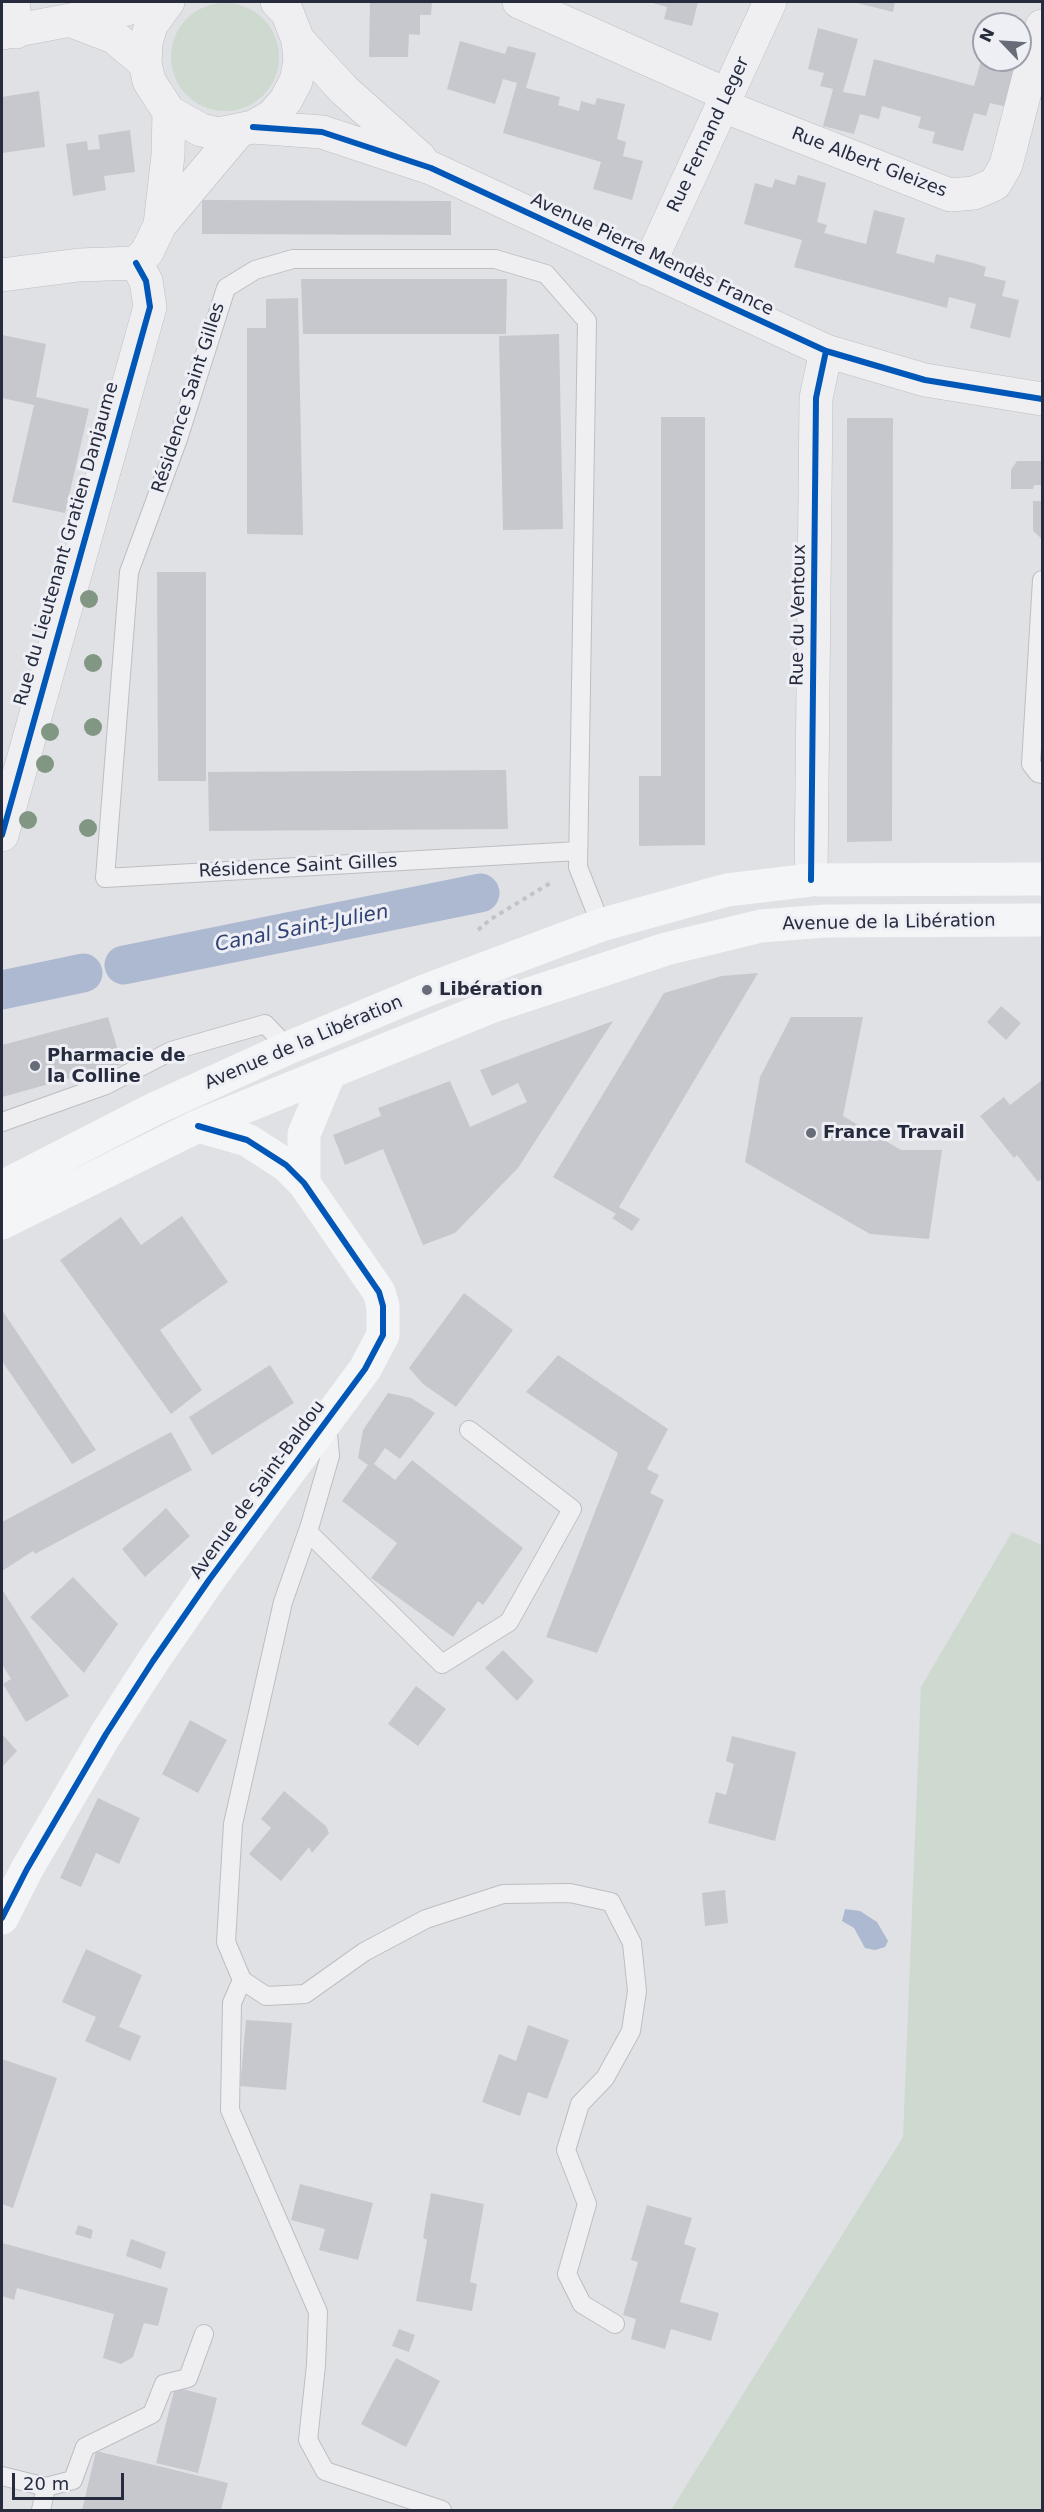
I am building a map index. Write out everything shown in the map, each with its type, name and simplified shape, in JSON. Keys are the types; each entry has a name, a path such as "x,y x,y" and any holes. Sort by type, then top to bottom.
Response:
{"main road":[{"name":"Avenue de la Libération","path":"2,1187 154,1109 288,1048 447,982 600,925 727,890 811,880 1042,879"},
{"name":"Avenue de la Libération","path":"2,1223 198,1126 493,1006 666,949 761,926 825,921 1042,920"},
{"path":"304,1184 304,1134 329,1074"},
{"name":"Avenue de Saint-Baldou","path":"2,1918 72,1792 147,1670 209,1580 376,1351 383,1335 383,1306 379,1292 304,1184 286,1165 247,1140 198,1126"}],"street":[{"path":"10,22 72,21 152,2"},
{"path":"160,225 168,155 169,112 149,81 145,63 146,44 151,24 168,2"},
{"name":"Rue Albert Gleizes","path":"519,2 725,100 950,195 974,193 995,184 1006,165 1042,26"},
{"name":"Rue Fernand Leger","path":"647,269 770,2"},
{"path":"2,274 79,265 136,263 147,252 160,225 246,129 272,116 286,100 298,71 287,14"},
{"name":"Avenue Pierre Mendès France","path":"287,14 344,90 431,168"},
{"path":"72,21 114,37 145,63"},
{"name":"Avenue Pierre Mendès France","path":"169,112 201,130 219,134 246,129 322,132 431,168 826,351 925,380 1042,399"},
{"name":"Rue du Lieutenant Gratien Danjaume","path":"2,835 150,307 146,281 136,263"},
{"name":"Rue du Ventoux","path":"811,880 816,398 826,351"}],"lane":[{"name":"Résidence Saint Gilles","path":"578,859 105,878 129,572 178,439 226,288 255,270 293,259 495,259 546,274 587,321 578,859 600,925"},
{"path":"1042,580 1031,764 1038,773 1042,774"},
{"path":"2,1122 106,1085 171,1051 265,1024 288,1048"},
{"path":"327,1420 330,1456 308,1532 283,1602 233,1824 226,1942 242,1980 266,1996 305,1994 364,1952 426,1919 504,1894 570,1893 611,1902 632,1943 637,1991 631,2031 605,2078 580,2104 566,2150 587,2204 567,2274 582,2304 615,2324"},
{"path":"308,1532 442,1664 509,1622 572,1509 469,1430"},
{"path":"242,1980 232,2003 230,2110 318,2312 316,2365 308,2440 326,2471 442,2511"},
{"path":"2,2476 46,2487 73,2480 85,2447 152,2414 164,2384 188,2378 204,2334"},
{"path":"41,2511 46,2487"}],"path":[{"path":"471,936 491,919 578,859"}],"shaded area":[{"path":"225,3 246,7 263,19 275,36 279,57 275,78 263,95 246,107 225,111 204,107 187,95 175,78 171,57 175,36 187,19 204,7"},
{"path":"1012,1532 1042,1545 1042,2510 671,2510 903,2137 921,1687"}],"water":[{"path":"845,1909 860,1911 877,1922 888,1941 885,1947 875,1950 865,1948 854,1928 842,1921"}],"building":[{"path":"370,2 432,2 431,15 420,15 420,35 409,34 408,57 369,57"},
{"path":"649,2 698,2 692,26 664,19 667,7"},
{"path":"853,2 895,2 893,12"},
{"path":"818,28 858,39 843,92 865,96 874,59 974,86 978,72 1016,72 1007,107 990,103 986,116 974,113 963,151 932,143 935,132 918,128 921,117 882,106 879,119 860,114 854,134 823,126 833,89 820,86 824,73 808,69"},
{"path":"460,41 505,54 508,46 536,53 526,88 560,97 558,105 579,111 581,101 595,105 597,98 625,104 617,139 626,142 623,156 643,161 632,200 593,189 601,162 503,133 517,83 503,79 495,104 447,89"},
{"path":"39,91 45,147 2,153 2,97"},
{"path":"130,130 135,172 104,176 106,190 73,196 66,144 87,141 88,150 100,149 98,135"},
{"path":"798,175 826,183 817,222 827,225 824,233 866,244 874,210 905,218 896,253 934,263 936,254 973,263 986,267 984,276 1006,281 1002,296 1019,300 1010,338 970,328 976,304 949,297 947,308 794,267 802,240 744,224 755,183 772,188 775,179 795,185"},
{"path":"202,200 451,201 451,235 202,234"},
{"path":"301,279 507,279 506,334 303,334"},
{"path":"298,298 303,535 247,534 247,328 266,328 266,299"},
{"path":"559,334 563,529 503,530 499,336"},
{"path":"2,335 46,344 36,397 89,409 65,513 12,502 34,405 2,398"},
{"path":"661,417 705,417 705,845 639,846 639,776 661,776"},
{"path":"847,418 893,418 892,841 847,842"},
{"path":"1017,461 1042,461 1042,485 1034,485 1033,489 1011,489 1011,470"},
{"path":"1033,501 1042,501 1042,539 1033,531"},
{"path":"157,572 206,572 206,781 158,781"},
{"path":"506,770 508,829 209,831 208,772"},
{"path":"758,973 619,1207 640,1219 632,1231 612,1218 616,1214 553,1177 664,993 722,976"},
{"path":"1001,1006 1021,1023 1006,1040 987,1022"},
{"path":"108,1017 122,1064 2,1097 2,1045"},
{"name":"France Travail","path":"791,1017 863,1017 843,1116 901,1150 942,1150 929,1239 870,1234 745,1162 760,1077"},
{"path":"613,1021 518,1168 455,1233 423,1245 383,1149 345,1165 333,1135 381,1116 378,1108 450,1081 470,1127 527,1102 518,1083 492,1096 480,1070"},
{"path":"1042,1080 1042,1178 1038,1182 1017,1155 1014,1158 980,1116 1004,1097 1010,1105"},
{"path":"182,1216 228,1282 160,1330 202,1390 171,1414 60,1260 121,1217 141,1245"},
{"path":"464,1293 513,1330 456,1407 423,1384 409,1368"},
{"path":"2,1310 96,1450 72,1464 2,1361"},
{"path":"558,1355 668,1429 647,1469 659,1475 650,1493 664,1500 597,1653 546,1637 618,1453 526,1392"},
{"path":"270,1365 294,1403 212,1455 189,1417"},
{"path":"388,1393 411,1398 435,1413 400,1459 385,1448 374,1464 395,1480 412,1460 523,1548 483,1605 478,1601 453,1637 371,1578 397,1543 342,1501 368,1465 358,1458 363,1430"},
{"path":"171,1432 192,1470 35,1554 33,1551 2,1571 2,1522"},
{"path":"166,1508 190,1536 145,1577 122,1549"},
{"path":"73,1577 118,1624 84,1673 30,1617"},
{"path":"2,1589 69,1696 26,1722 3,1684 11,1679 2,1664"},
{"path":"503,1650 534,1681 517,1701 485,1668"},
{"path":"416,1686 446,1709 418,1746 388,1724"},
{"path":"190,1720 227,1740 198,1793 162,1774"},
{"path":"2,1734 17,1751 2,1767"},
{"path":"732,1736 796,1752 775,1841 708,1823 716,1792 726,1795 734,1764 726,1761"},
{"path":"284,1791 326,1826 329,1833 312,1853 309,1847 281,1881 249,1854 271,1828 261,1819"},
{"path":"98,1798 140,1818 119,1864 96,1853 81,1887 60,1878"},
{"path":"725,1890 728,1923 705,1926 702,1893"},
{"path":"86,1949 142,1975 119,2027 141,2036 130,2061 85,2041 96,2017 62,2002"},
{"path":"246,2020 292,2023 286,2090 240,2086"},
{"path":"528,2025 569,2040 547,2099 528,2092 520,2116 482,2102 499,2054 516,2061"},
{"path":"2,2059 57,2078 13,2208 2,2204"},
{"path":"300,2184 373,2203 358,2260 319,2250 325,2229 291,2220"},
{"path":"431,2193 484,2204 470,2282 477,2284 472,2311 416,2301 427,2240 423,2238"},
{"path":"647,2205 692,2218 684,2244 696,2248 680,2302 719,2313 711,2341 671,2329 665,2349 631,2339 636,2319 623,2315 638,2262 631,2260"},
{"path":"78,2225 93,2230 91,2239 75,2234"},
{"path":"131,2239 166,2252 161,2269 126,2256"},
{"path":"2,2243 168,2288 158,2326 144,2323 133,2357 121,2364 103,2358 114,2314 17,2288 14,2300 2,2296"},
{"path":"399,2329 415,2335 409,2352 392,2346"},
{"path":"396,2358 440,2381 406,2447 361,2424"},
{"path":"175,2387 217,2398 198,2473 156,2463"},
{"path":"96,2451 228,2483 221,2510 82,2510"}],"waterway":[{"name":"Canal Saint-Julien","path":"124,965 480,893"},
{"name":"Canal Saint-Julien","path":"2,990 83,973"}],"cycle path":[{"path":"253,127 322,132 431,168 826,351 925,380 1042,399"},
{"path":"2,835 150,307 146,281 136,263"},
{"path":"811,880 816,398 826,351"},
{"path":"2,1918 27,1869 106,1734 153,1661 209,1580 365,1369 383,1335 383,1306 379,1292 304,1183 286,1165 247,1140 198,1126"}],"place":[{"name":"Libération","path":"427,990"},
{"name":"Pharmacie de la Colline","path":"35,1066"},
{"name":"France Travail","path":"811,1133"}]}
